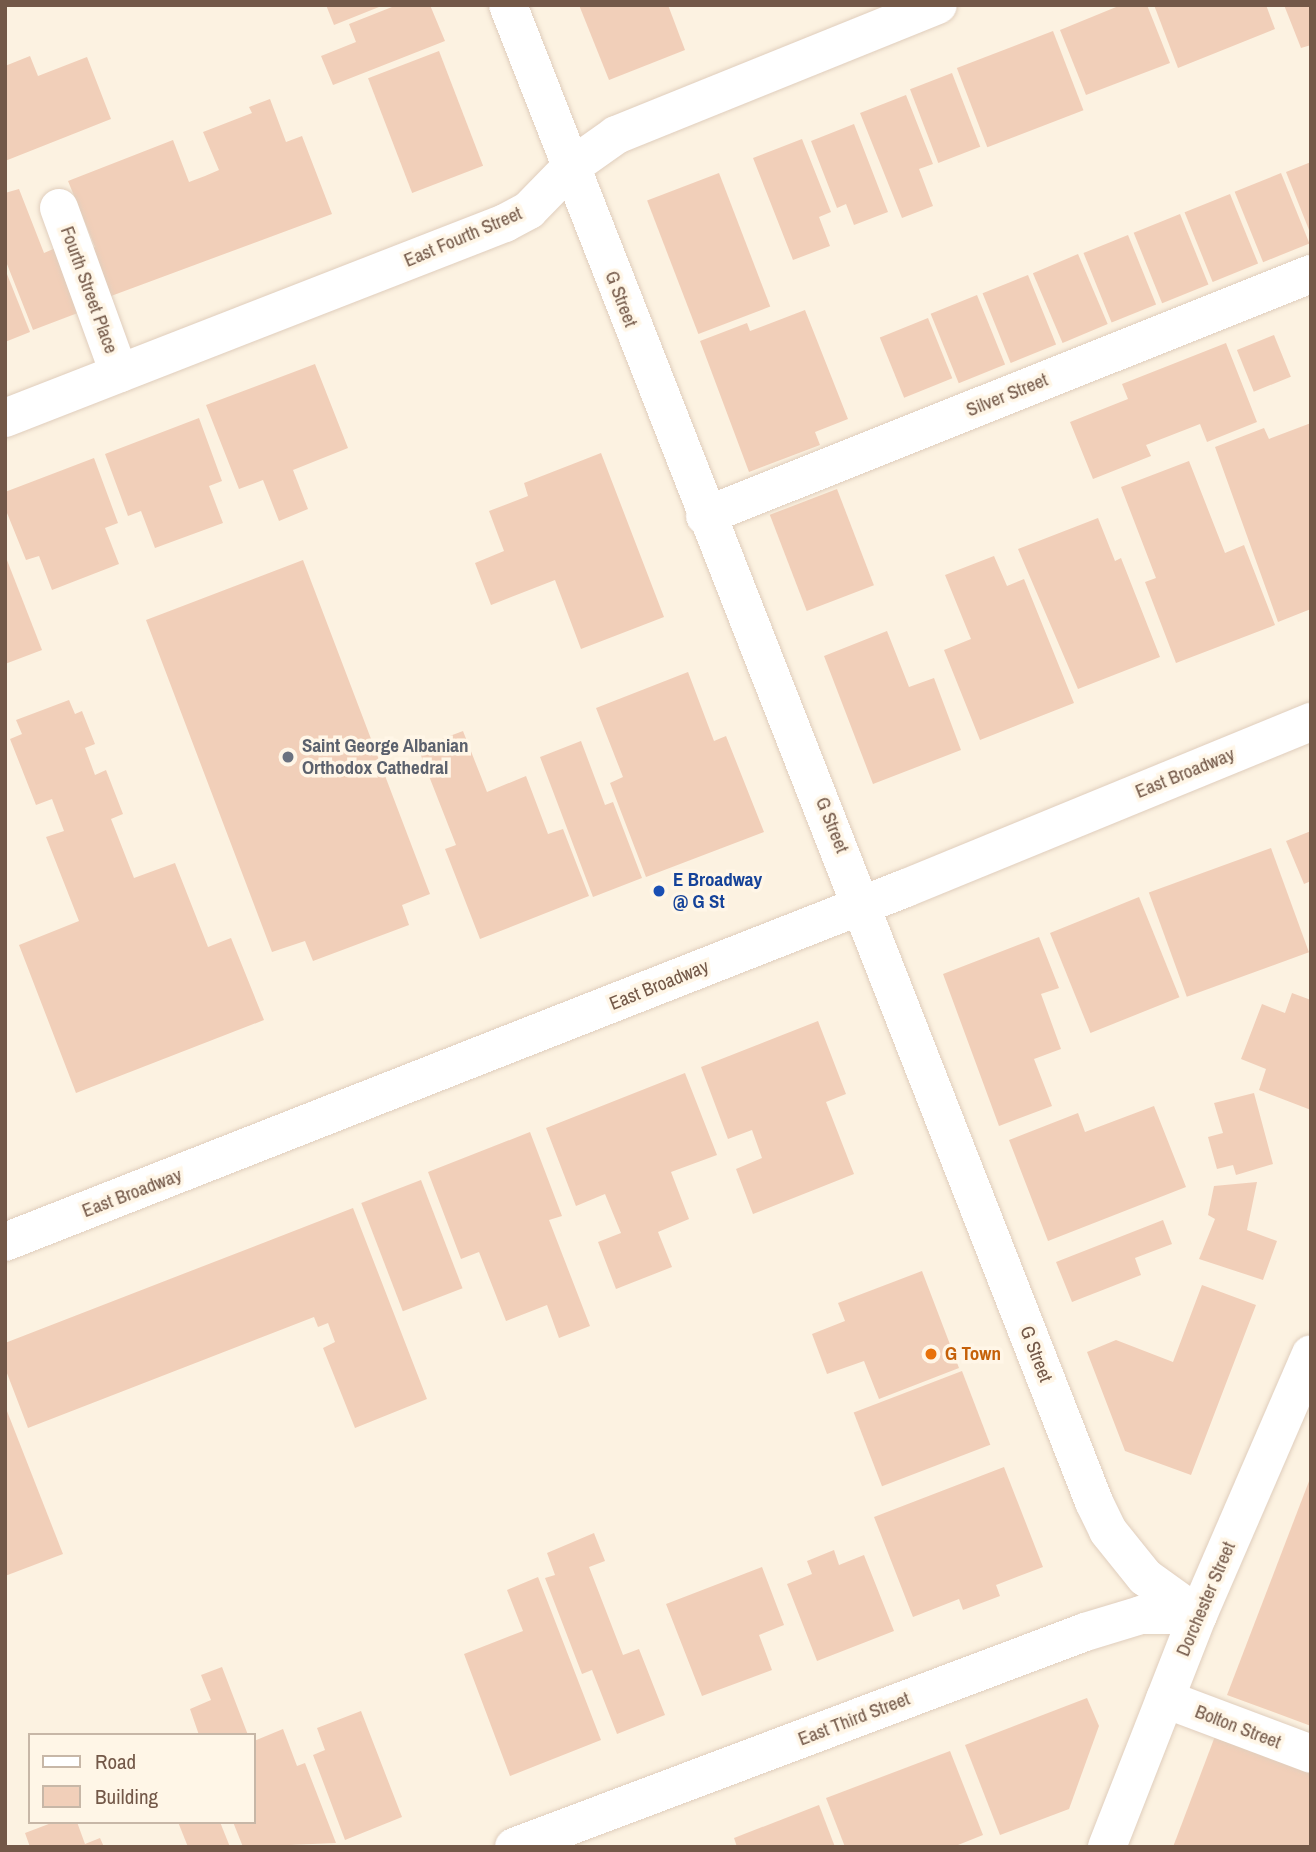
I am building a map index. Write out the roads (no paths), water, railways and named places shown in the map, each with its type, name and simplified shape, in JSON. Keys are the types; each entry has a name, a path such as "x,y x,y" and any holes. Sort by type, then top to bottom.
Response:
{"street":[{"name":"G Street","path":"508,5 705,516 864,905 1094,1502 1108,1531 1145,1577 1198,1615"},
{"name":"East Fourth Street","path":"5,418 505,223 529,210 571,167 638,124 938,5"},
{"name":"Fourth Street Place","path":"59,208 119,373"},
{"name":"Silver Street","path":"705,516 1311,274"},
{"name":"East Broadway","path":"5,1242 864,905 1311,722"},
{"name":"Dorchester Street","path":"1107,1847 1198,1615 1302,1404 1311,1354"},
{"name":"East Third Street","path":"514,1847 1085,1632 1141,1615 1198,1615"},
{"name":"Bolton Street","path":"1165,1699 1311,1754"}],"place":[{"name":"Saint George Albanian Orthodox Cathedral","path":"288,757"},
{"name":"E Broadway @ G St","path":"659,891"},
{"name":"G Town","path":"931,1354"}]}
